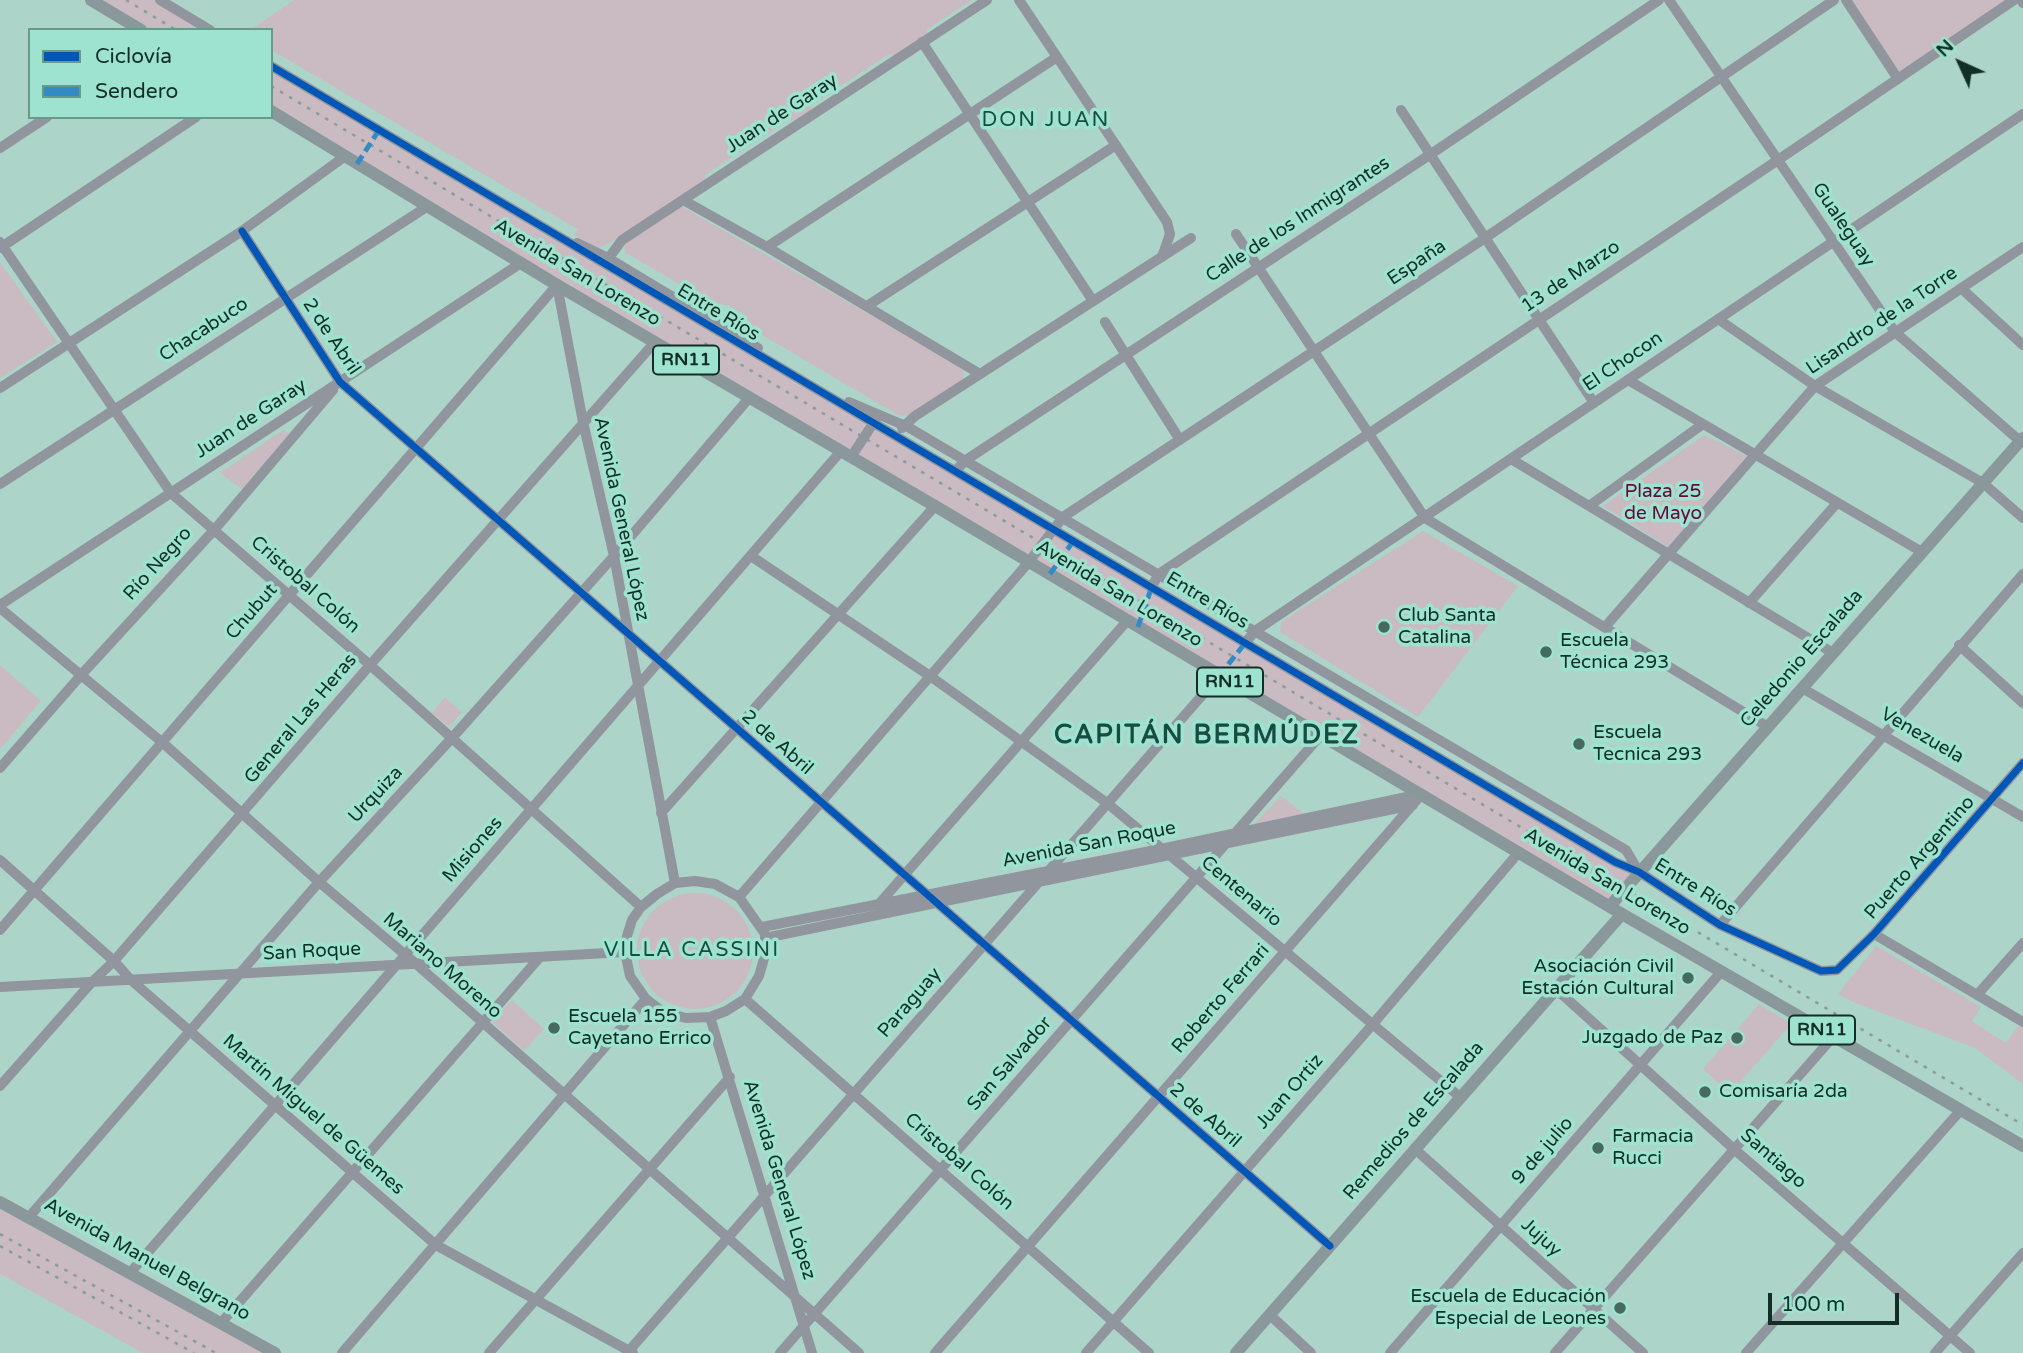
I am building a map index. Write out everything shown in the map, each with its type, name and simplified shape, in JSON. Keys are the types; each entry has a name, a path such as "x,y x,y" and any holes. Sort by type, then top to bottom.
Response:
{"main road":[{"path":"91,0 138,28"},
{"name":"Avenida San Lorenzo","path":"273,112 557,285 1622,914 2023,1146"},
{"name":"Celedonio Escalada","path":"1610,906 2021,440"},
{"name":"Remedios de Escalada","path":"1236,1353 1622,914"},
{"name":"Avenida Manuel Belgrano","path":"0,1202 275,1353"}],"street":[{"path":"160,0 207,28"},
{"name":"Juan de Garay","path":"606,261 622,240 986,0"},
{"path":"1019,0 1167,222 1170,234 1162,257"},
{"name":"Calle de los Inmigrantes","path":"956,470 966,460 1431,154 1659,0"},
{"name":"Gualeguay","path":"1669,0 1895,332 2021,440"},
{"name":"España","path":"740,897 1028,563 1063,517 1485,238 1834,0"},
{"path":"1846,0 1898,79"},
{"name":"13 de Marzo","path":"1152,586 1159,574 2014,0"},
{"path":"922,42 1093,301"},
{"path":"767,247 1057,57"},
{"name":"Entre Ríos","path":"273,67 567,240 582,244 606,261 876,419 897,435 1396,732 1615,862 1639,872 1720,925 1821,971 1837,970"},
{"path":"1401,110 1594,403"},
{"name":"El Chocon","path":"1246,642 1255,631 2023,114"},
{"path":"0,148 44,119"},
{"path":"1,246 193,119"},
{"path":"867,306 1116,145"},
{"path":"0,388 242,231 344,157"},
{"path":"683,200 980,374"},
{"name":"Chacabuco","path":"0,484 428,206"},
{"name":"2 de Abril","path":"242,231 340,382 1330,1246"},
{"path":"1236,234 1425,518 1768,727"},
{"path":"897,435 904,425 980,374 1191,238"},
{"name":"Cristobal Colón","path":"1,246 171,492 641,906"},
{"name":"Lisandro de la Torre","path":"1605,627 1815,386 1961,288 2021,252"},
{"name":"Juan de Garay","path":"0,606 521,262"},
{"name":"Avenida General López","path":"557,285 583,422 614,556 675,883"},
{"name":"Chubut","path":"0,930 557,285"},
{"path":"1961,288 2023,345"},
{"path":"1718,319 1815,386 1983,483 2023,518"},
{"path":"1105,322 1180,440"},
{"name":"General Las Heras","path":"0,1086 243,815 370,665 655,342"},
{"path":"1628,380 1922,552"},
{"name":"Río Negro","path":"0,768 215,529 340,382"},
{"name":"Urquiza","path":"29,1217 318,882 452,738 614,556 750,397"},
{"name":"Entre Ríos","path":"876,419 904,425 966,460 1505,778 1626,850 1639,872"},
{"name":"Misiones","path":"130,1273 751,556 876,419"},
{"path":"1589,506 1703,424"},
{"path":"1511,459 1833,653"},
{"path":"1749,603 1837,503"},
{"path":"661,813 935,506"},
{"name":"Centenario","path":"751,556 930,676 1108,803 1460,1097"},
{"path":"1720,925 2023,574"},
{"name":"Mariano Moreno","path":"0,606 163,743 318,882 400,960 415,963 859,1353"},
{"path":"867,917 1126,621"},
{"path":"1959,645 2023,704"},
{"name":"Paraguay","path":"630,1352 1219,676"},
{"name":"Venezuela","path":"1802,688 2023,817"},
{"path":"1396,732 1404,719"},
{"name":"San Salvador","path":"780,1353 1321,735"},
{"name":"Puerto Argentino","path":"1837,970 1874,934 2023,763"},
{"path":"1496,791 1505,778"},
{"name":"Roberto Ferrari","path":"935,1353 1422,794"},
{"name":"Avenida San Roque","path":"764,932 867,917 1038,882 1234,833 1422,794"},
{"name":"Avenida San Roque","path":"764,932 877,905 1049,870 1228,843 1413,805"},
{"name":"Juan Ortiz","path":"1086,1353 1519,852"},
{"name":"Martín Miguel de Güemes","path":"0,860 114,961 131,980 436,1245 630,1352"},
{"path":"695,881 715,884 740,897 764,932 765,955 759,976 745,999 710,1017 685,1018 663,1012 646,999 630,976 625,952 632,920 641,906 675,883 695,881"},
{"path":"1874,934 2023,1022"},
{"path":"1978,995 2023,943"},
{"path":"415,963 625,952"},
{"path":"221,1323 540,957"},
{"name":"San Roque","path":"0,986 242,973 400,960"},
{"name":"9 de julio","path":"1390,1353 1721,972"},
{"name":"Santiago","path":"1556,989 1735,1150 1970,1353"},
{"path":"342,1353 646,999"},
{"name":"Cristobal Colón","path":"745,999 1149,1353"},
{"name":"Avenida General López","path":"710,1017 812,1353"},
{"path":"1555,1353 1833,1037"},
{"path":"489,1353 730,1077"},
{"path":"1746,1353 1960,1111"},
{"name":"Jujuy","path":"1415,1149 1643,1353"},
{"path":"1935,1353 2023,1253"},
{"path":"1269,1315 1311,1353"}],"green space":[{"path":"91,0 160,0 207,28 138,28"},
{"path":"294,0 972,0 926,30 928,33 894,56 889,54 812,105 811,110 794,121 789,120 706,174 705,180 599,248 573,235 579,230 273,51 273,28 253,28"},
{"path":"1850,0 2010,0 1900,75"},
{"path":"273,67 1639,872 1610,906 273,112"},
{"path":"681,206 954,363 964,371 963,382 912,416 898,415 757,332 742,313 727,305 713,304 626,253 624,248 627,241"},
{"path":"0,262 57,342 0,378"},
{"path":"283,430 289,434 242,489 220,473"},
{"name":"Plaza 25 de Mayo","path":"1704,435 1747,456 1668,547 1603,506"},
{"name":"Club Santa Catalina","path":"1423,531 1518,586 1418,717 1280,632 1281,622"},
{"path":"0,665 41,701 0,749"},
{"path":"445,697 462,712 450,726 432,713"},
{"path":"1281,796 1306,815 1259,826 1254,824"},
{"path":"695,893 717,898 736,910 748,929 753,951 748,973 736,992 717,1004 695,1009 673,1004 654,992 642,973 637,951 642,929 654,910 673,898"},
{"path":"1876,946 1981,1007 1972,1021 2006,1043 2019,1025 2023,1027 2023,1084 1975,1048 1855,1003 1838,994"},
{"path":"512,1000 544,1029 524,1051 492,1022"},
{"path":"1759,1004 1791,1024 1730,1094 1703,1069"},
{"path":"0,1202 275,1353 143,1353 0,1274"}],"railway":[{"path":"126,0 173,28"},
{"path":"273,87 2023,1125"},
{"path":"0,1234 216,1353"},
{"path":"0,1246 194,1353"}],"marked path":[{"path":"357,164 379,130"},
{"path":"1050,574 1074,540"},
{"path":"1138,627 1152,586"},
{"path":"1219,676 1246,642"}],"cycle path":[{"path":"273,67 1615,862 1639,872 1720,925 1821,971 1837,970 1874,934 2023,763"},
{"path":"242,231 340,382 1330,1246"}],"place":[{"name":"Club Santa Catalina","path":"1384,627"},
{"name":"Escuela Técnica 293","path":"1546,652"},
{"name":"Escuela Tecnica 293","path":"1579,744"},
{"name":"Asociación Civil Estación Cultural","path":"1688,978"},
{"name":"Escuela 155 Cayetano Errico","path":"554,1028"},
{"name":"Juzgado de Paz","path":"1737,1038"},
{"name":"Comisaría 2da","path":"1705,1092"},
{"name":"Farmacia Rucci","path":"1598,1148"},
{"name":"Escuela de Educación Especial de Leones","path":"1620,1308"}],"district":[{"name":"DON JUAN","path":"1046,120"},
{"name":"CAPITÁN BERMÚDEZ","path":"1207,736"},
{"name":"VILLA CASSINI","path":"692,950"}]}
